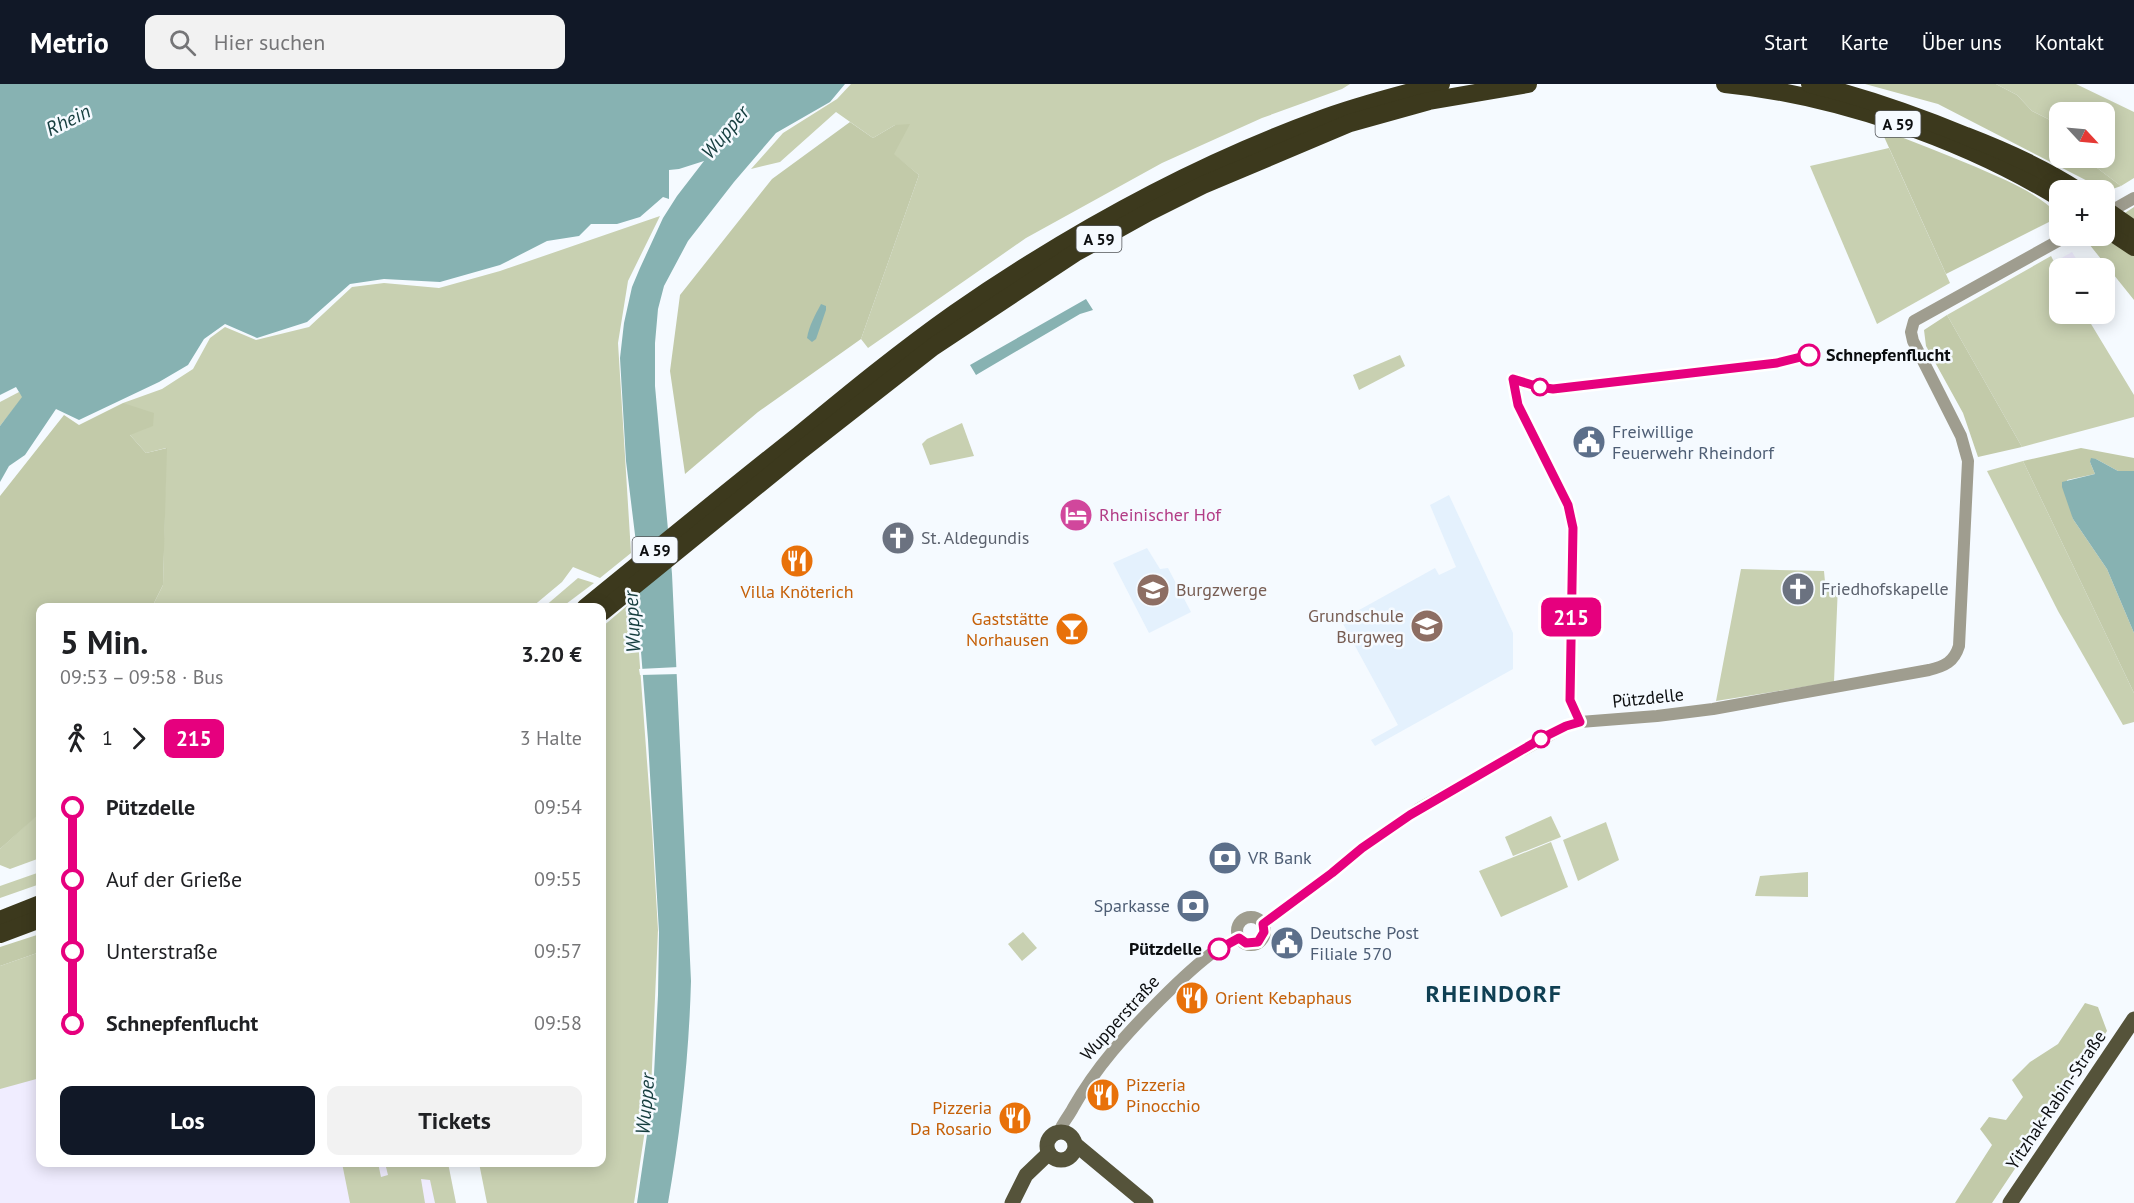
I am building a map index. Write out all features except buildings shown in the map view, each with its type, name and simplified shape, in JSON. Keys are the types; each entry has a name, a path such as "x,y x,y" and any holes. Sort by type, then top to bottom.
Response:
{"highway":[{"name":"A 59","path":"606,608 881,369 955,313 1034,262 1149,194 1223,160 1319,120 1380,100 1441,84"},
{"name":"A 59","path":"592,603 809,444 933,347 1075,253 1149,212 1246,166 1350,123 1429,101 1528,84"},
{"name":"A 59","path":"1725,84 1748,86 1806,98 1873,115 1940,140 2012,171 2049,192"},
{"name":"A 59","path":"1810,84 1854,95 1912,114 2019,158 2059,180"},
{"path":"2115,220 2130,236"},
{"path":"2115,231 2130,236"},
{"path":"0,913 36,904"},
{"path":"0,920 36,905"},
{"path":"0,934 36,920"}],"main road":[{"name":"Yitzhak-Rabin-Straße","path":"2010,1203 2134,1019"},
{"path":"1063,1146 1090,1158 1146,1203"},
{"name":"Wupperstraße","path":"1012,1203 1026,1175 1063,1146"},
{"name":"Wupperstraße","path":"1020,1203 1035,1177 1063,1146"}],"street":[{"path":"2115,209 2134,198"},
{"name":"Pützdelle","path":"1263,924 1362,848 1420,808 1566,726 1580,722 1713,709 1929,670 1948,664 1957,653 1959,646 1968,461 1961,436 1913,341 1911,332 1914,321 2049,246"},
{"path":"1255,917 1263,924 1264,932 1258,942 1246,943 1239,938 1238,927 1245,919 1255,917"},
{"name":"Wupperstraße","path":"1063,1146 1062,1124 1096,1072 1131,1029 1201,963 1239,938"}],"shaded area":[{"path":"2072,252 2076,258 2062,258"},
{"name":"Grundschule Burgweg","path":"1449,495 1513,633 1513,669 1375,746 1371,740 1398,725 1341,620 1435,568 1439,575 1456,567 1430,505"},
{"name":"Burgzwerge","path":"1147,548 1160,569 1168,568 1191,612 1149,633 1113,563"},
{"path":"36,963 36,1167 449,1167 456,1203 0,1203 0,973"}],"green space":[{"path":"851,84 1350,84 1262,118 1162,163 1026,238 868,348 861,339 919,175 893,154 895,125 873,138 836,112 780,162 751,169 783,133 837,99"},
{"path":"1865,84 1996,84 2017,95 2032,111 2049,120 2049,161 1938,104"},
{"path":"1996,84 2076,84 2113,102 2049,102 2049,120 2032,111 2017,95"},
{"path":"2115,103 2134,112 2134,178 2121,186 2097,168 2115,168"},
{"path":"850,122 873,138 895,125 910,124 894,154 919,175 861,339 758,412 685,474 670,371 680,295 772,179"},
{"path":"1881,130 1976,167 2031,193 2049,206 2049,222 1946,274"},
{"path":"1889,148 1950,283 1877,324 1810,166"},
{"path":"2062,168 2097,168 2113,180 2086,180"},
{"path":"2134,207 2134,300 2115,276 2115,258 2100,258 2091,246 2115,246 2115,219"},
{"path":"660,216 628,281 618,343 631,553 600,578 573,567 562,582 537,603 154,603 163,585 166,448 146,453 130,435 123,403 162,389 193,369 210,338 225,327 256,340 309,327 352,287 384,283 439,288 500,271"},
{"path":"2051,256 2052,258 2049,258 2049,324 2091,324 2134,395 2134,417 2022,447 1947,315"},
{"path":"1947,315 2022,447 1978,457 1963,413 1926,346 1924,330"},
{"path":"1400,355 1405,366 1359,390 1353,375"},
{"path":"19,392 23,397 0,426 0,402"},
{"path":"123,403 154,413 153,426 130,435 146,453 167,448 163,585 154,603 36,603 36,817 0,849 0,496 64,415 79,425"},
{"path":"962,423 974,456 930,465 922,444 927,439"},
{"path":"2081,448 2134,458 2134,471 2118,471 2096,459 2090,462 2095,474 2067,480 2073,519 2107,569 2134,633 2134,693 2023,461"},
{"path":"2023,461 2134,693 2134,722 2123,725 2058,611 1987,471"},
{"path":"1741,569 1824,571 1825,582 1838,585 1834,682 1716,701"},
{"path":"578,578 594,583 567,603 549,603"},
{"path":"635,599 658,930 651,1090 634,1203 487,1203 480,1167 606,1167 606,624"},
{"path":"36,816 36,859 10,869 0,865 0,849"},
{"path":"1551,816 1561,837 1513,856 1505,837"},
{"path":"1606,822 1619,860 1578,881 1563,840"},
{"path":"1551,842 1568,887 1501,917 1479,871"},
{"path":"1808,872 1808,897 1755,896 1760,876"},
{"path":"36,873 36,885 0,898 0,886"},
{"path":"1023,932 1037,948 1022,961 1008,944"},
{"path":"36,935 36,953 0,966 0,947"},
{"path":"36,953 36,1079 0,1089 0,966"},
{"path":"2085,1003 2098,1007 2107,1031 1992,1203 1955,1203 1992,1145 1980,1129 1989,1117 2006,1120 2023,1097 2012,1080 2030,1062 2058,1044"},
{"path":"343,1167 379,1167 381,1177 388,1175 386,1167 449,1167 456,1203 435,1203 430,1180 421,1179 425,1203 350,1203"}],"water":[{"path":"0,84 845,84 830,102 776,133 734,182 688,241 664,286 658,309 655,386 672,574 691,981 684,1092 668,1203 637,1203 653,1094 659,932 637,601 637,551 626,461 620,358 624,323 632,287 640,268 663,218 704,161 669,170 669,199 663,197 640,217 617,224 591,224 579,236 547,241 500,265 440,282 384,279 350,284 307,322 257,338 225,324 204,339 188,365 159,382 79,420 56,409 25,455 9,466 0,482 0,426 22,397 16,387 0,395"},
{"path":"1086,299 1093,310 1080,314 976,375 970,365"},
{"path":"821,304 826,306 826,310 816,339 812,342 807,338 812,321"},
{"path":"2091,458 2118,471 2134,471 2134,633 2107,569 2073,519 2062,487 2062,482 2095,474 2090,462"}],"pier":[{"path":"679,667 680,674 640,675 639,669"}],"bus line":[{"name":"215","path":"1219,949 1239,938 1246,943 1258,942 1264,932 1263,924 1332,873 1351,856 1420,808 1546,736 1580,722 1570,700 1573,528 1568,505 1518,405 1513,379 1553,389 1777,363 1809,355"}],"place":[{"name":"Schnepfenflucht","path":"1809,355"},
{"name":"Freiwillige Feuerwehr Rheindorf","path":"1589,442"},
{"name":"Rheinischer Hof","path":"1076,515"},
{"name":"St. Aldegundis","path":"898,538"},
{"name":"Villa Knöterich","path":"797,561"},
{"name":"Friedhofskapelle","path":"1798,589"},
{"name":"Burgzwerge","path":"1153,590"},
{"name":"Grundschule Burgweg","path":"1427,626"},
{"name":"Gaststätte Norhausen","path":"1072,629"},
{"name":"VR Bank","path":"1225,858"},
{"name":"Sparkasse","path":"1193,906"},
{"name":"Deutsche Post Filiale 570","path":"1287,943"},
{"name":"Pützdelle","path":"1219,949"},
{"name":"Orient Kebaphaus","path":"1192,998"},
{"name":"Pizzeria Pinocchio","path":"1103,1095"},
{"name":"Pizzeria Da Rosario","path":"1015,1118"}],"district":[{"name":"RHEINDORF","path":"1494,994"}],"water label":[{"name":"Rhein","path":"68,120"},
{"name":"Wupper","path":"725,132"},
{"name":"Wupper","path":"632,622"},
{"name":"Wupper","path":"645,1104"}]}
